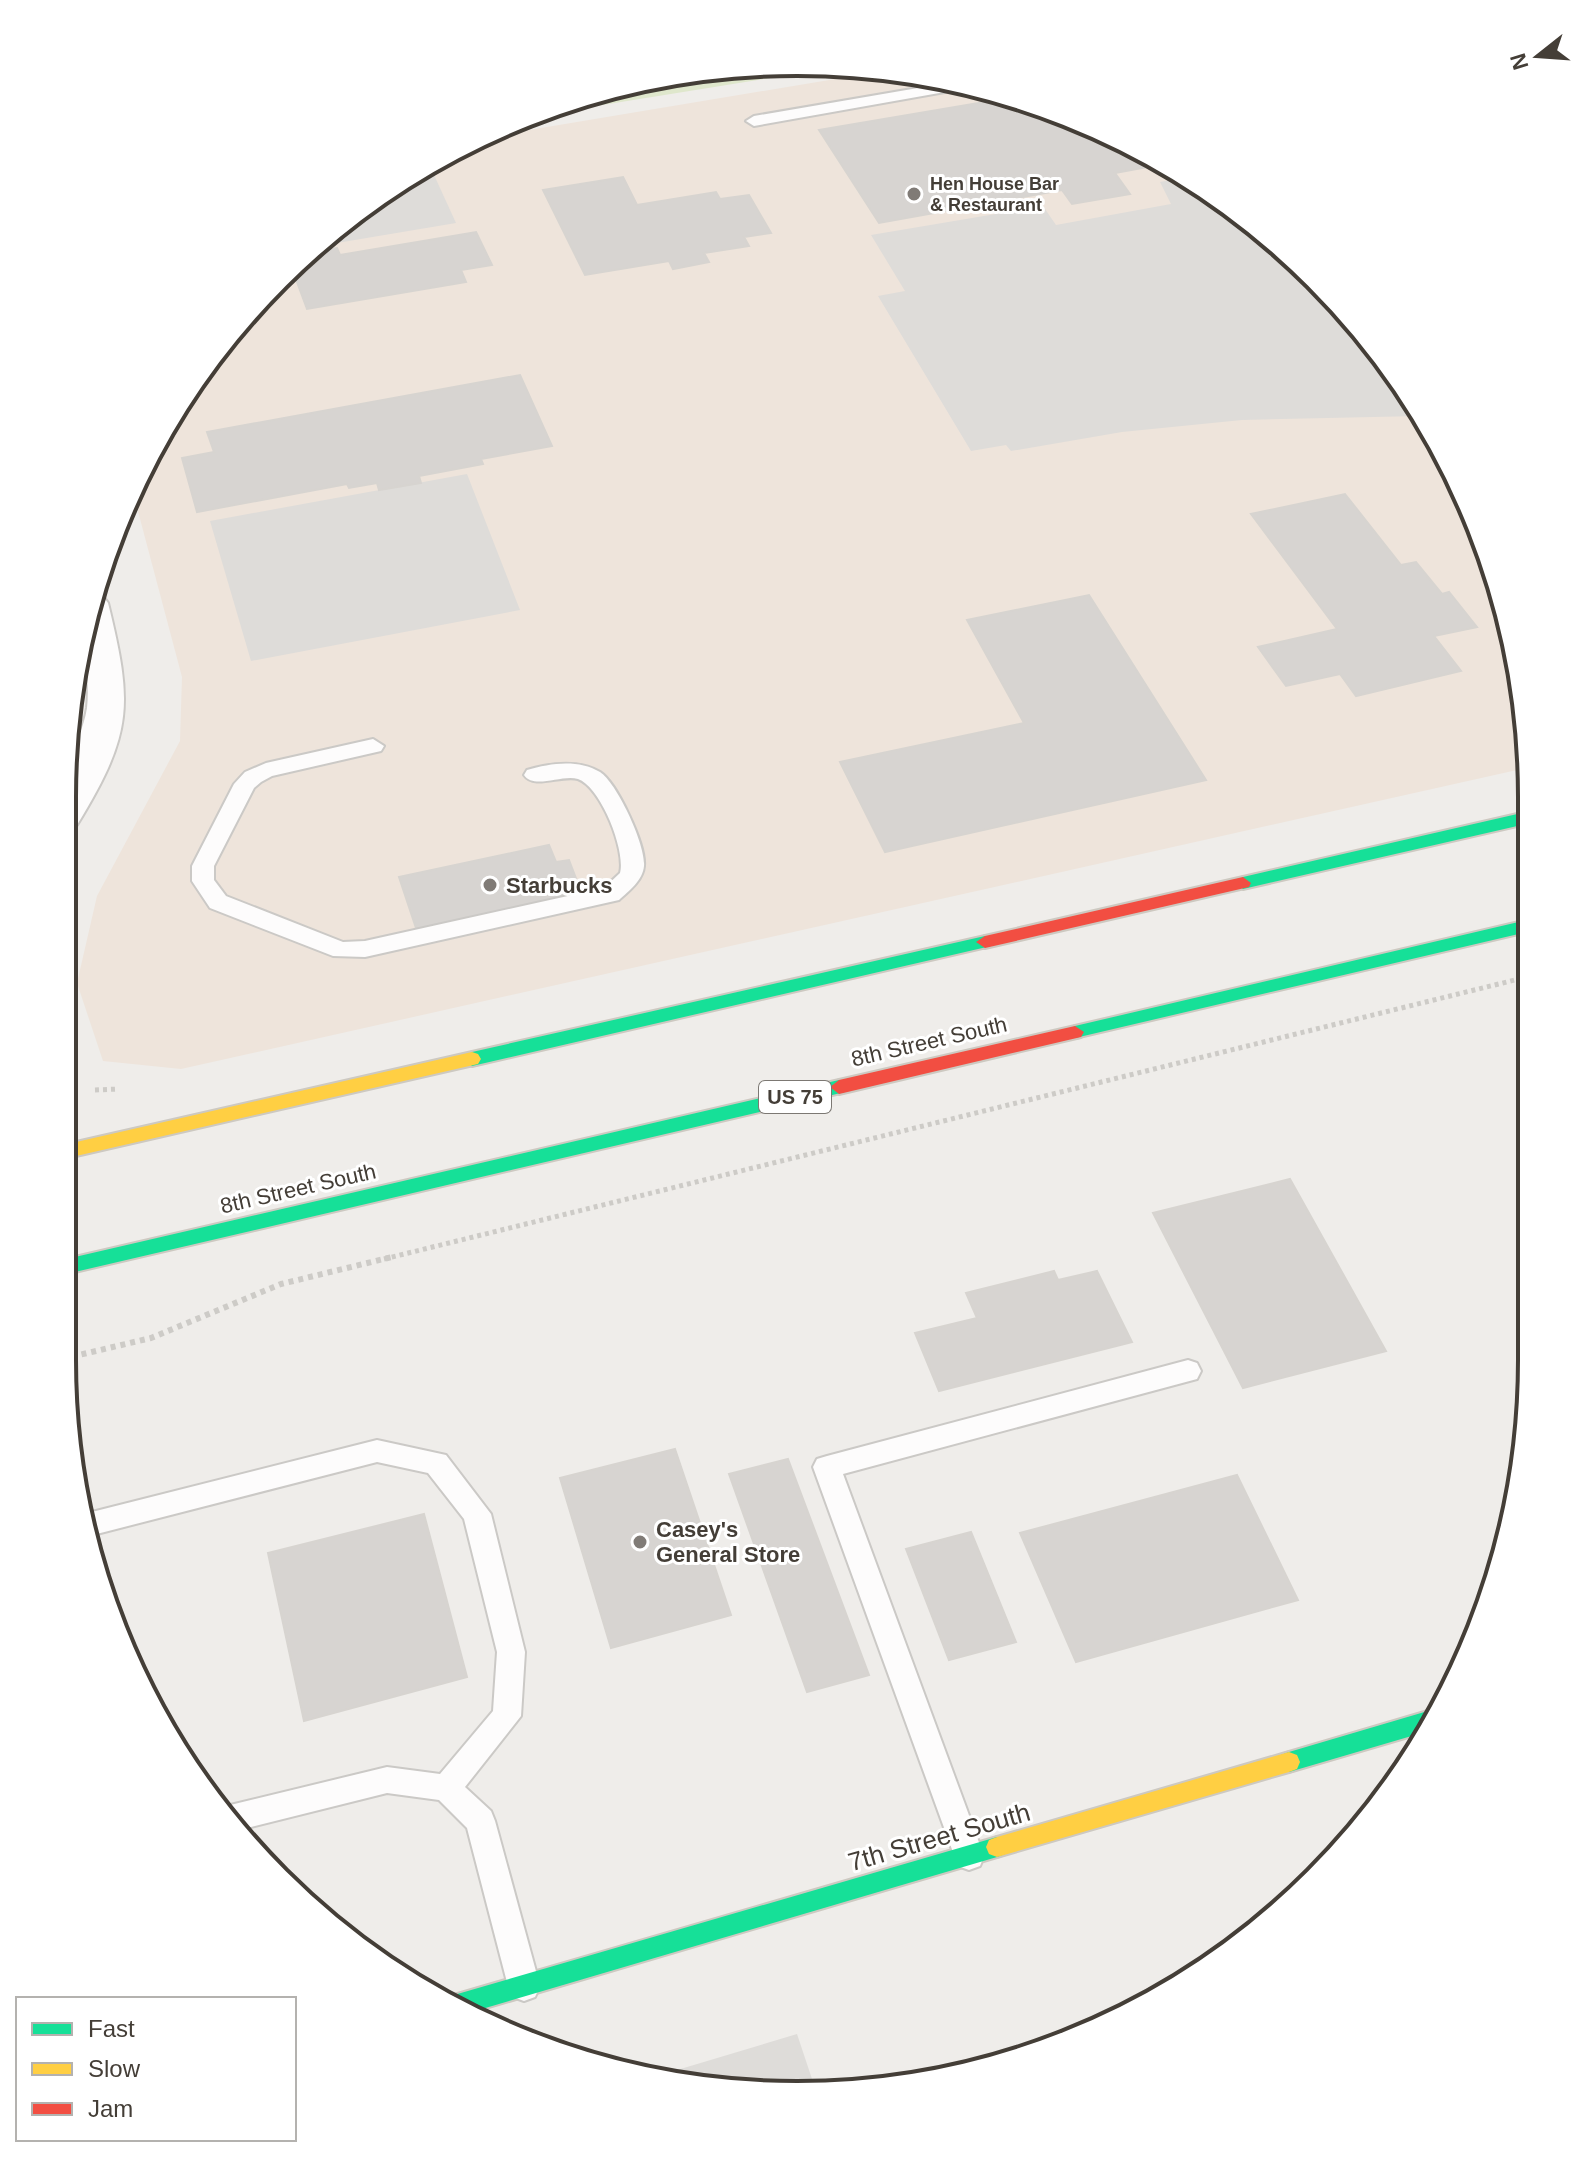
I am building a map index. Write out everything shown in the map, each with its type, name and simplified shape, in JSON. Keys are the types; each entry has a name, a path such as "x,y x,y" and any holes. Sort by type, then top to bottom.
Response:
{"main road":[{"path":"76,1149 1518,820"},
{"name":"8th Street South","path":"76,1265 1518,928"},
{"name":"7th Street South","path":"469,2002 1419,1723"}],"street":[{"path":"76,792 88,772 104,725 107,686 96,633"}],"lane":[{"path":"754,121 937,90"},
{"path":"373,746 266,770 245,784 203,866 203,881 218,902 341,950 365,949 611,894 624,883 634,867 632,853 606,792 597,780 580,772 561,770 535,775"},
{"path":"969,1856 827,1467 1188,1371"},
{"path":"95,1523 377,1451 436,1463 477,1514 511,1652 507,1716 446,1788"},
{"path":"239,1816 387,1780 446,1788 480,1821 524,1986"}],"path":[{"path":"76,1356 151,1338 281,1284 1518,979"}],"shaded area":[{"path":"842,78 891,82 938,90 1029,114 1116,150 1198,198 1272,255 1339,322 1396,396 1444,478 1480,565 1493,610 1512,703 1517,770 181,1069 103,1061 77,983 97,896 180,741 182,677 137,507 150,478 198,396 225,358 287,287 358,225 396,198 478,150 520,132"},
{"path":"434,175 456,223 336,243 396,198"},
{"path":"1170,180 1236,225 1307,287 1369,358 1408,416 1242,420 1122,432 1011,451 1006,445 971,451 878,296 905,291 871,235 1043,206 1056,225 1171,204 1160,182"},
{"path":"467,474 520,610 251,661 210,521"},
{"path":"797,2034 812,2080 750,2079 676,2070"}],"green space":[{"path":"778,77 588,107 703,82"}],"building":[{"path":"986,102 1073,131 1147,167 1115,173 1130,194 1072,204 1062,190 879,223 819,130"},
{"path":"623,177 637,205 716,192 720,199 749,195 771,233 744,237 749,246 704,253 709,262 673,269 669,261 585,275 543,190"},
{"path":"476,232 492,265 461,270 466,282 307,309 296,279 329,249 337,248 340,255"},
{"path":"520,375 552,446 481,459 483,464 419,476 421,483 379,490 377,483 349,488 347,484 197,512 182,458 214,452 207,432"},
{"path":"1345,494 1401,565 1416,562 1442,594 1449,592 1477,627 1434,636 1461,671 1356,696 1340,674 1286,686 1258,647 1337,629 1251,514"},
{"path":"1089,595 1206,780 885,852 840,762 1024,723 967,620"},
{"name":"Starbucks","path":"549,845 556,862 569,860 582,894 417,931 399,877"},
{"path":"1290,1179 1386,1351 1243,1388 1153,1213"},
{"path":"1054,1271 1058,1280 1097,1271 1132,1342 939,1391 915,1333 977,1318 966,1293"},
{"path":"675,1449 731,1615 611,1648 560,1478"},
{"path":"788,1459 869,1675 807,1692 729,1474"},
{"path":"1237,1475 1298,1600 1076,1662 1020,1533"},
{"path":"424,1514 467,1677 304,1721 268,1553"},
{"path":"971,1532 1016,1642 949,1660 906,1549"}],"traffic: fast":[{"path":"1243,883 1518,820"},
{"path":"1075,1032 1518,928"},
{"path":"472,1059 985,942"},
{"path":"76,1265 839,1087"},
{"path":"1289,1762 1419,1723"},
{"path":"468,2002 997,1847"}],"traffic: slow":[{"path":"76,1149 472,1059"},
{"path":"997,1847 1289,1762"}],"traffic: jam":[{"path":"985,942 1243,883"},
{"path":"839,1087 1075,1032"}],"place":[{"name":"Hen House Bar & Restaurant","path":"914,194"},
{"name":"Starbucks","path":"490,885"},
{"name":"Casey's General Store","path":"640,1542"}]}
